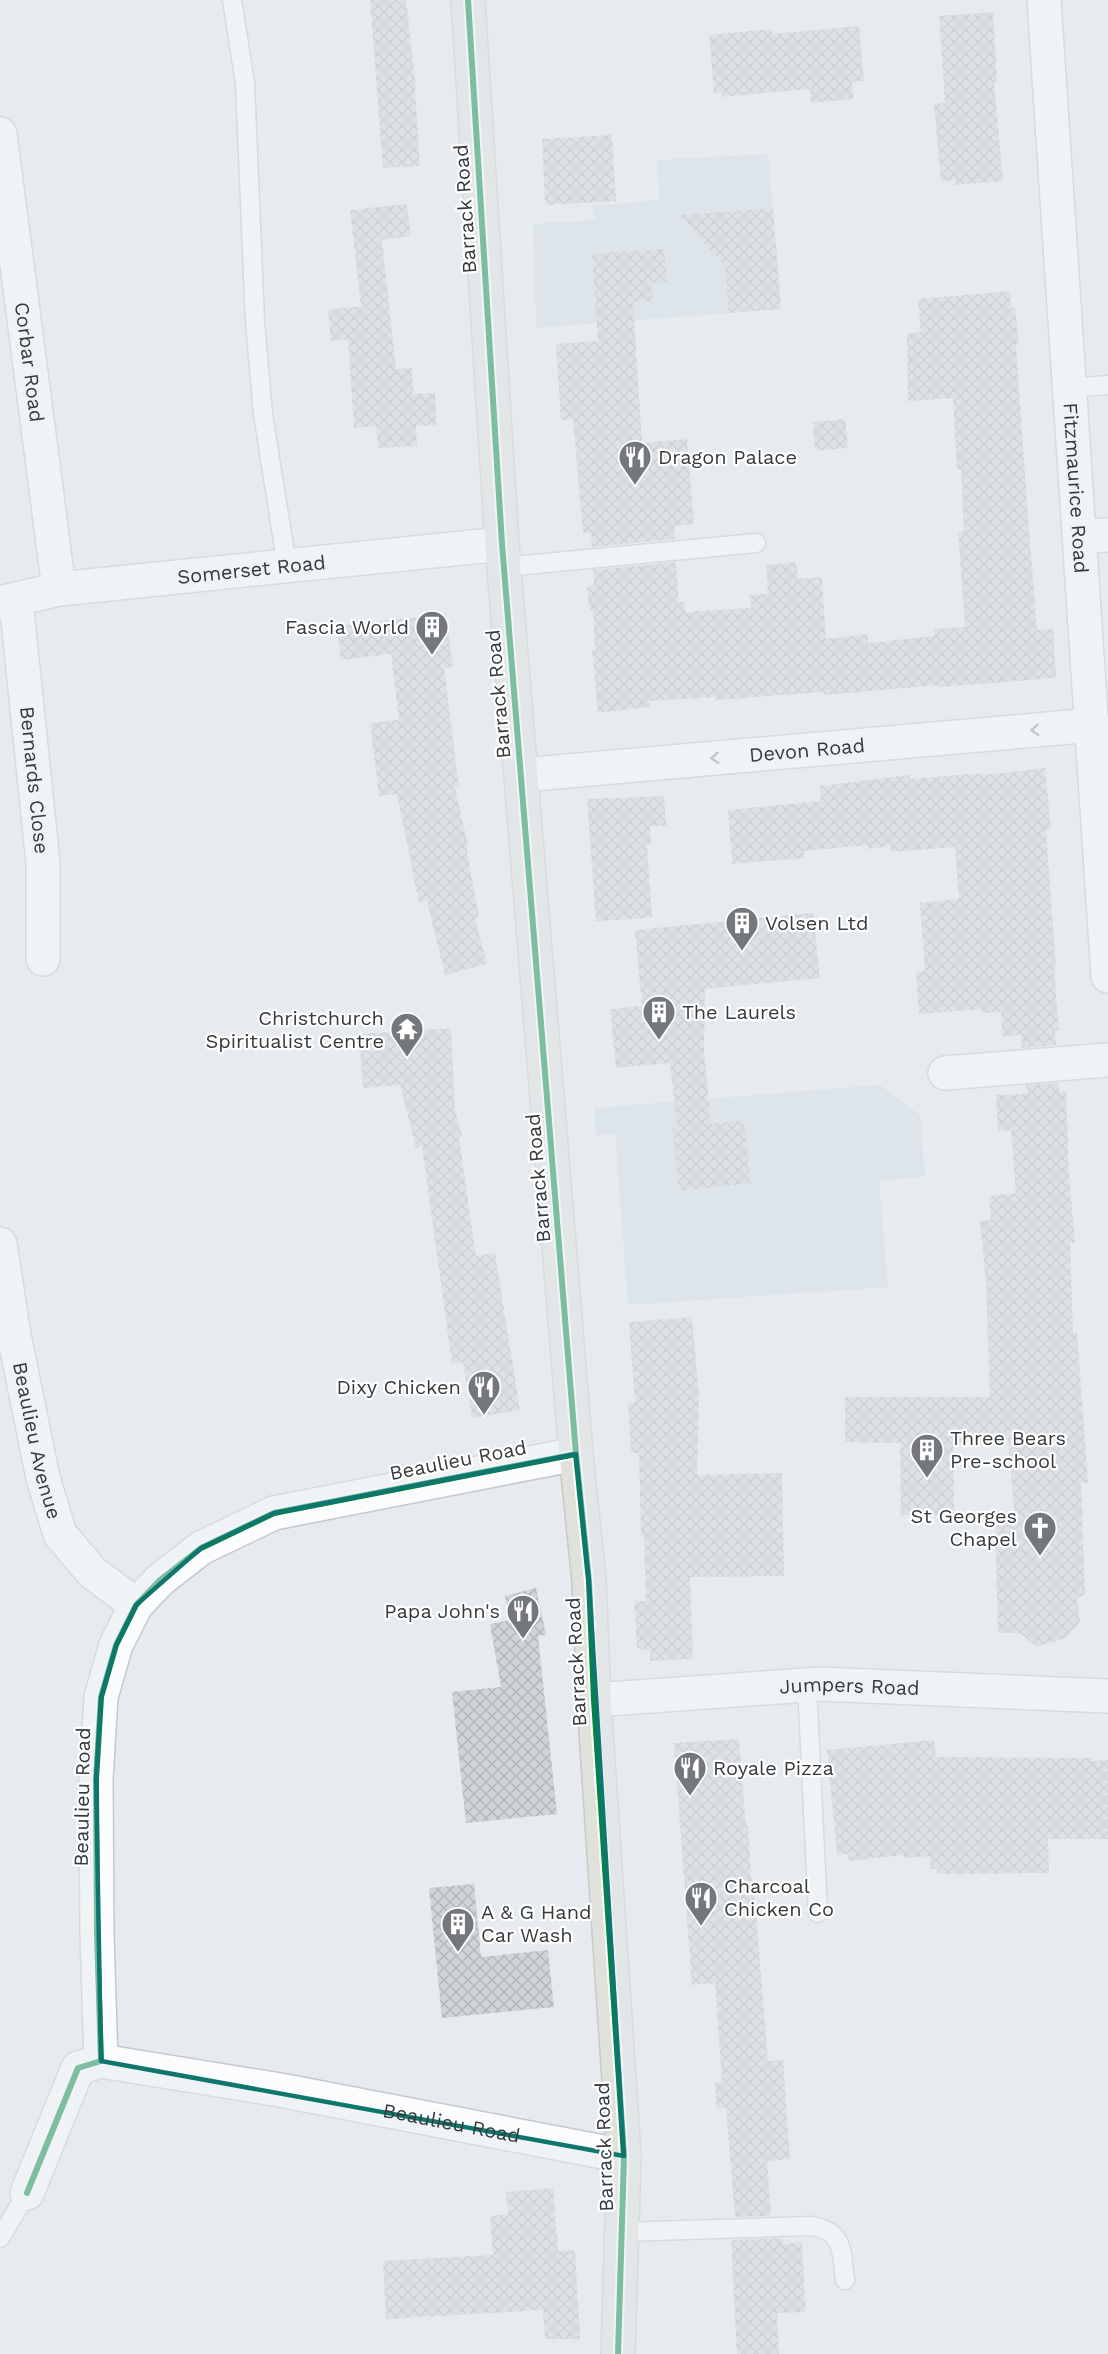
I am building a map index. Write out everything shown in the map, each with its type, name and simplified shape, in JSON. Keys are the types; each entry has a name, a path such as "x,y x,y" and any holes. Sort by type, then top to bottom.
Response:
{"main road":[{"name":"Barrack Road","path":"475,1 503,555 576,1454 589,1581 594,1700 624,2156 618,2354"}],"street":[{"name":"Fitzmaurice Road","path":"1044,0 1070,388 1094,536 1093,725 1103,819 1108,976"},
{"name":"Corbar Road","path":"0,134 59,589"},
{"name":"Somerset Road","path":"8,602 59,589 287,566 503,555"},
{"name":"Bernards Close","path":"8,602 43,863 43,958"},
{"name":"Devon Road","path":"522,775 1093,725"},
{"path":"945,1073 1108,1060"},
{"name":"Beaulieu Avenue","path":"0,1244 14,1335 43,1478 60,1534 92,1572 136,1605"},
{"name":"Beaulieu Road","path":"576,1454 274,1513 201,1548 160,1580 136,1605 116,1645 101,1697 96,1779 101,2061 280,2090 624,2156"},
{"name":"Jumpers Road","path":"594,1700 807,1684 1108,1696"},
{"path":"27,2193 78,2068 101,2061"}],"lane":[{"path":"232,0 244,83 255,322 263,414 287,566"},
{"path":"1070,388 1108,385"},
{"path":"503,555 756,543"},
{"path":"807,1684 818,1913"},
{"path":"0,2238 27,2193"},
{"path":"622,2232 812,2226 826,2229 836,2237 841,2251 844,2280"}],"highlighted area":[{"path":"576,1454 589,1581 624,2156 101,2061 96,1779 101,1697 116,1645 136,1605 201,1548 274,1513"}],"shaded area":[{"path":"768,154 781,309 536,328 533,224 595,220 592,206 659,200 657,160"},
{"path":"880,1085 920,1115 925,1176 879,1181 888,1287 628,1305 615,1134 596,1135 594,1108"}],"building":[{"path":"370,0 406,0 416,88 420,166 383,168"},
{"path":"993,12 997,82 994,82 1003,181 955,185 955,180 941,182 934,104 945,103 939,16"},
{"path":"859,26 864,81 852,82 853,99 811,103 810,89 722,97 722,92 714,93 709,35 772,29 773,34"},
{"path":"612,135 616,201 545,205 542,139"},
{"path":"407,204 411,236 382,240 396,369 412,368 413,394 435,393 436,425 416,426 417,446 378,448 376,426 354,428 348,339 331,341 328,310 361,306 350,210"},
{"path":"773,208 781,309 729,313 725,266 680,215"},
{"path":"664,249 667,281 651,283 653,301 633,302 642,443 687,439 694,524 674,526 675,539 592,547 591,533 583,533 573,419 561,420 556,344 598,341 592,254"},
{"path":"1010,291 1011,308 1015,307 1019,344 1016,344 1037,630 1053,629 1056,678 825,695 824,692 716,700 715,697 649,701 650,707 598,713 592,650 595,650 593,611 589,607 587,588 594,584 593,570 676,562 679,602 685,602 685,612 751,608 750,595 768,594 766,565 796,562 798,579 822,577 826,639 868,634 868,643 935,636 934,629 965,627 958,532 964,531 961,469 957,469 953,398 908,401 907,334 921,332 918,299"},
{"path":"845,419 848,448 815,451 813,422"},
{"path":"446,614 453,667 444,668 459,787 455,787 468,846 466,846 479,918 475,919 487,964 445,975 427,901 419,903 397,794 379,796 370,723 399,720 391,654 341,660 337,626"},
{"path":"1045,768 1051,829 1046,830 1059,1030 1055,1031 1056,1045 1022,1048 1021,1035 1002,1036 1001,1012 982,1013 981,1009 919,1014 916,972 925,971 920,903 959,899 955,847 891,852 890,846 868,849 868,845 804,851 805,858 732,864 728,810 821,801 820,786 909,775 910,779 984,773 985,775"},
{"path":"664,796 666,826 650,826 651,844 647,845 652,918 596,921 587,799"},
{"path":"813,913 820,978 705,989 704,1051 711,1124 744,1120 751,1183 679,1191 672,1128 677,1127 670,1063 616,1068 610,1009 642,1006 635,930"},
{"path":"451,1028 455,1110 462,1136 459,1137 476,1256 495,1253 520,1410 472,1418 463,1362 452,1364 422,1146 416,1148 400,1085 363,1088 359,1034"},
{"path":"1059,1083 1059,1092 1066,1091 1069,1175 1075,1242 1070,1243 1073,1333 1077,1332 1088,1482 1081,1483 1085,1595 1077,1598 1080,1622 1066,1638 1036,1647 1020,1633 998,1633 995,1519 1015,1518 1008,1439 954,1443 954,1515 901,1515 900,1443 845,1442 845,1397 990,1397 986,1284 980,1221 991,1220 989,1196 1016,1193 1011,1130 998,1131 996,1095 1027,1094 1026,1085"},
{"path":"692,1317 699,1397 697,1475 782,1473 784,1576 690,1577 693,1659 650,1661 650,1651 637,1648 634,1601 646,1601 644,1537 641,1537 639,1453 631,1453 628,1403 635,1402 629,1322"},
{"path":"536,1588 546,1635 538,1636 557,1814 466,1823 452,1692 501,1687 490,1624 510,1620 505,1596"},
{"path":"739,1739 768,2061 783,2060 790,2159 767,2161 771,2216 735,2217 726,2108 717,2109 715,2084 722,2080 715,1983 692,1985 674,1743"},
{"path":"934,1740 936,1757 1108,1760 1108,1839 1048,1839 1049,1873 937,1874 937,1869 931,1869 929,1856 904,1858 904,1855 849,1861 848,1854 837,1855 827,1750"},
{"name":"A & G Hand Car Wash","path":"474,1884 481,1957 548,1950 554,2007 442,2018 429,1888"},
{"path":"553,2188 558,2251 575,2250 580,2339 545,2339 543,2310 386,2319 383,2261 493,2255 490,2216 508,2214 506,2192"},
{"path":"782,2238 783,2244 802,2242 806,2312 777,2313 779,2354 737,2354 731,2240"}],"cycle path":[{"path":"468,0 502,544 576,1454 589,1581 594,1700 624,2156 618,2354"},
{"path":"27,2193 78,2068 101,2061 96,1779 101,1697 116,1645 136,1605 160,1580 201,1548 274,1513 576,1454"}],"place":[{"name":"Dragon Palace","path":"635,486"},
{"name":"Fascia World","path":"432,656"},
{"name":"Volsen Ltd","path":"742,952"},
{"name":"The Laurels","path":"659,1041"},
{"name":"Christchurch Spiritualist Centre","path":"407,1058"},
{"name":"Dixy Chicken","path":"484,1416"},
{"name":"Three Bears Pre-school","path":"927,1479"},
{"name":"St Georges Chapel","path":"1040,1557"},
{"name":"Papa John's","path":"523,1640"},
{"name":"Royale Pizza","path":"690,1797"},
{"name":"Charcoal Chicken Co","path":"701,1927"},
{"name":"A & G Hand Car Wash","path":"458,1953"}]}
